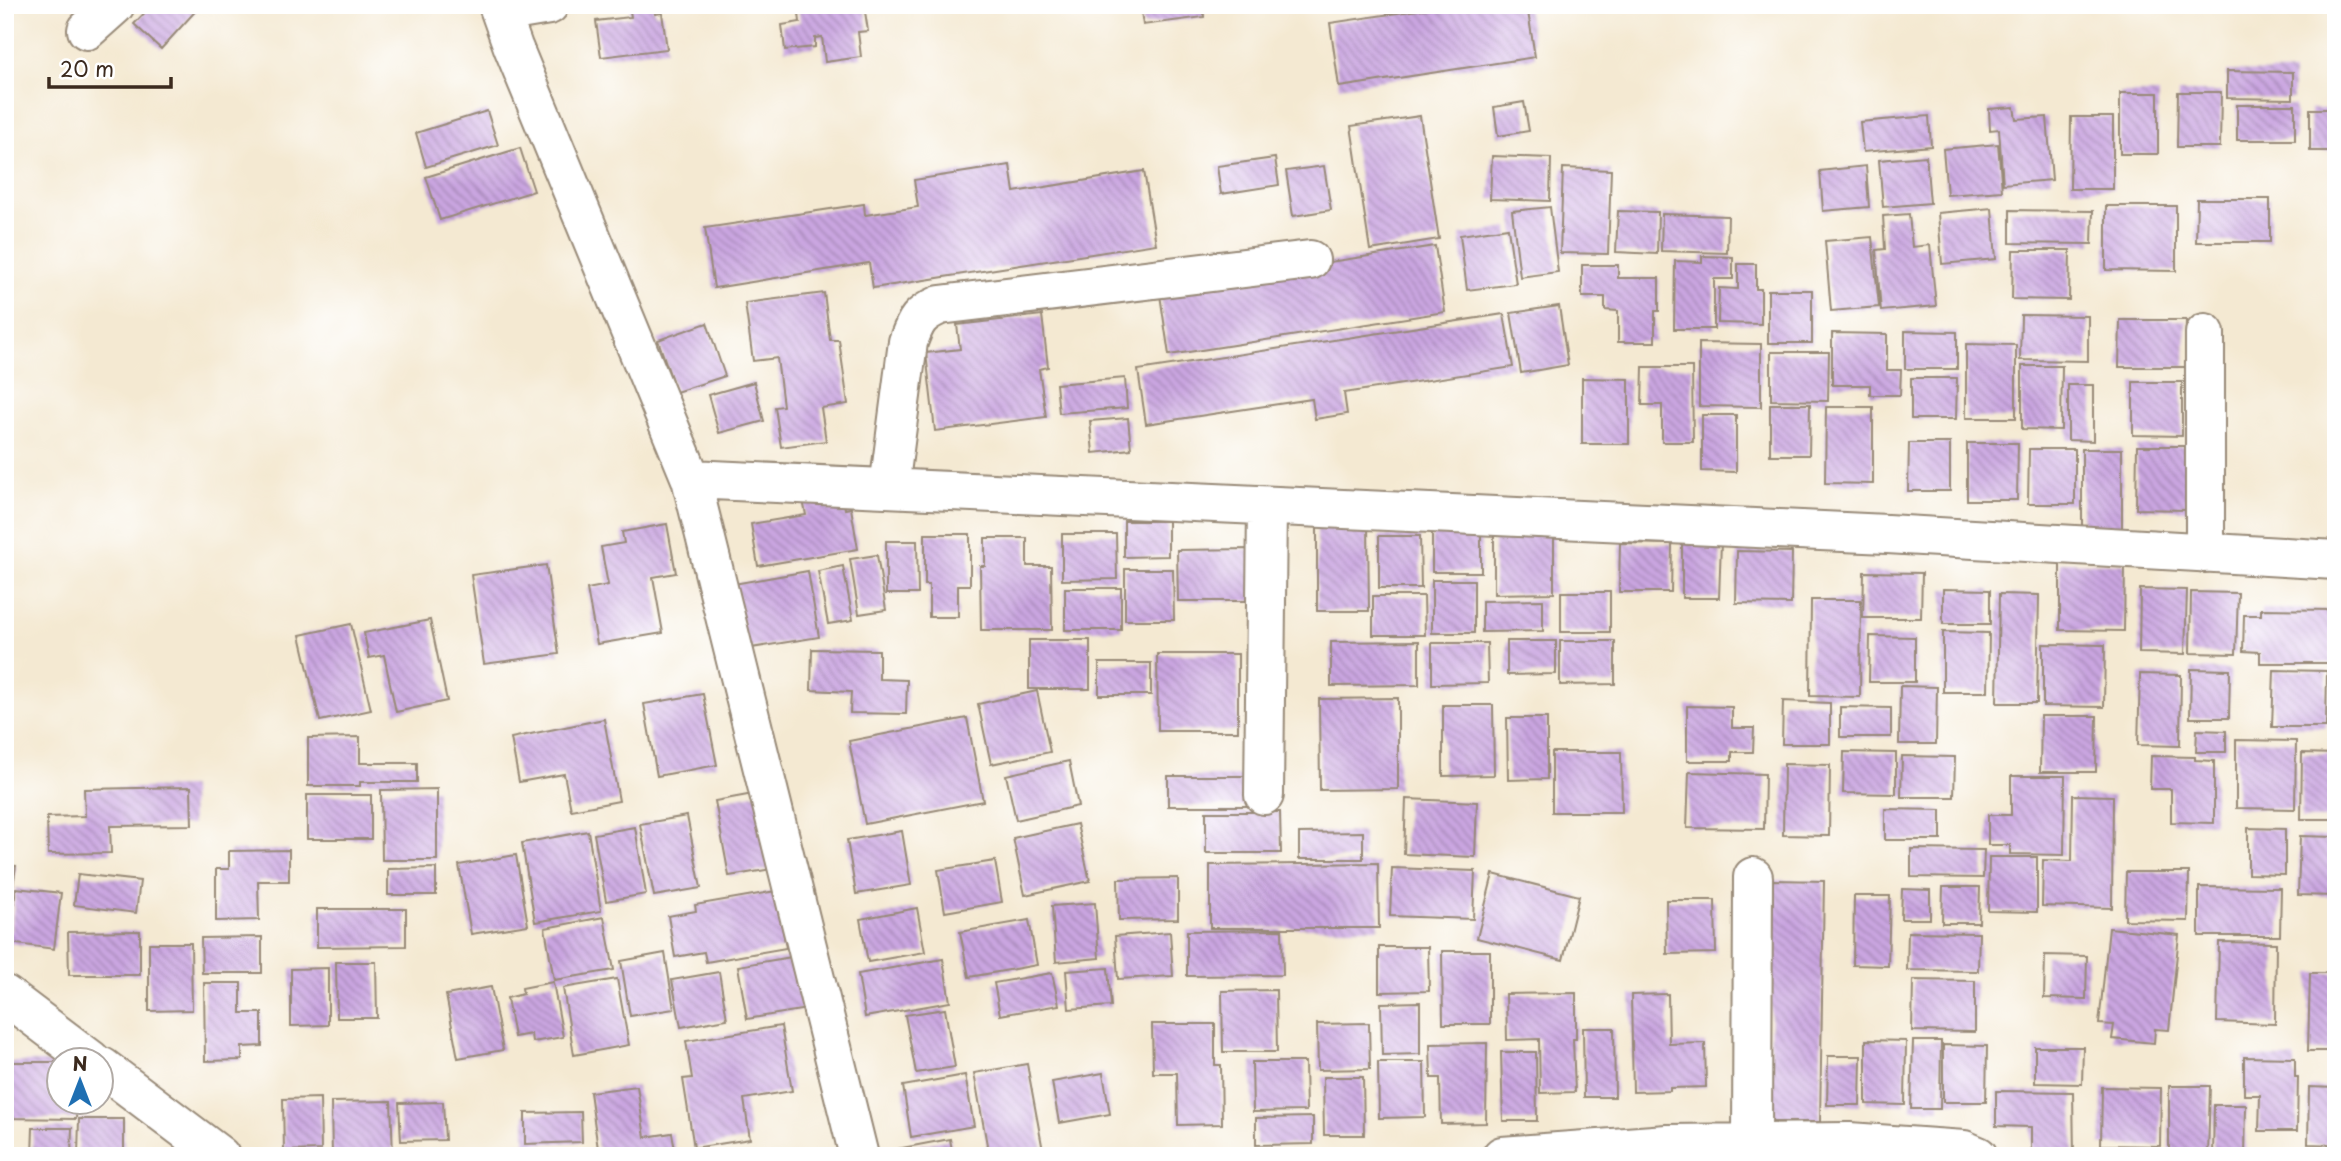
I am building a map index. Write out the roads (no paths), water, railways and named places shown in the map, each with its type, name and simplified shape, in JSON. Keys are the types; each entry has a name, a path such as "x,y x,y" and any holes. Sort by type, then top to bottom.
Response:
{"street":[{"path":"549,5 499,9 691,479 859,1156"},
{"path":"889,488 908,342 914,325 924,312 940,306 1310,260"},
{"path":"2205,333 2205,553"},
{"path":"691,479 1873,533 2336,561"},
{"path":"1264,795 1267,506"},
{"path":"1752,1143 1753,877"},
{"path":"5,995 74,1046"},
{"path":"116,1078 220,1156"},
{"path":"1502,1156 1667,1143 1861,1143 1964,1150 1978,1156"}]}
